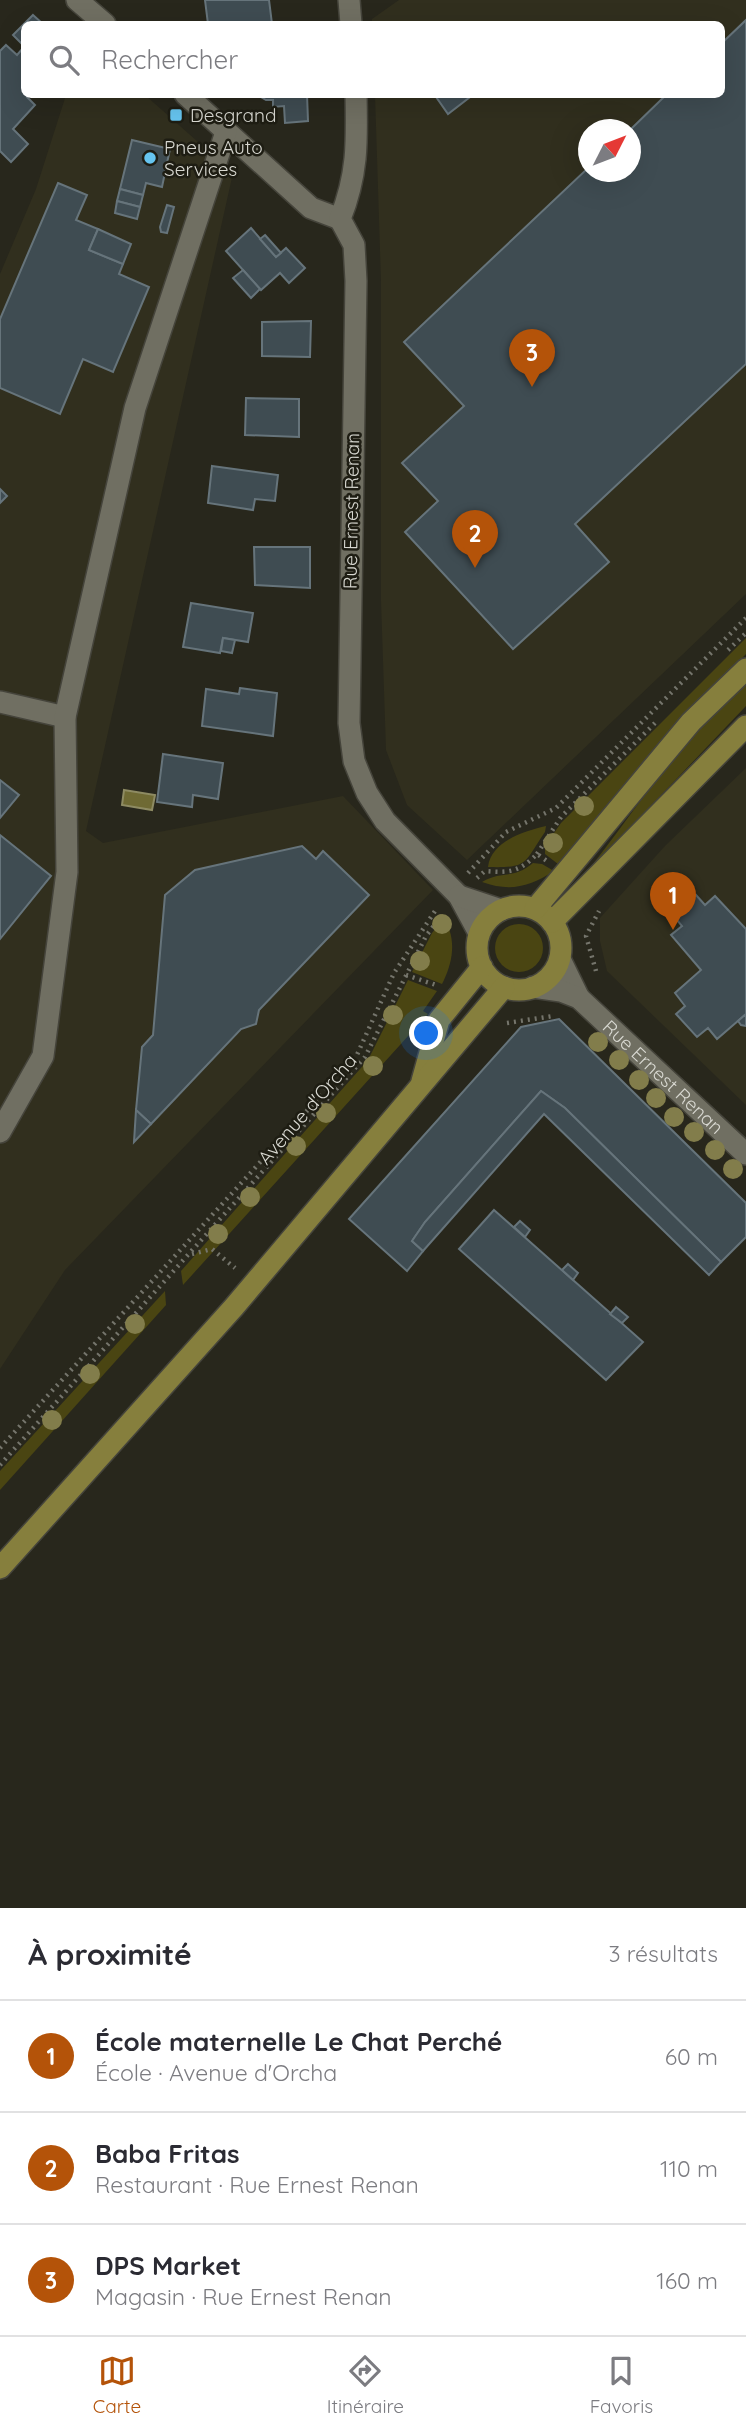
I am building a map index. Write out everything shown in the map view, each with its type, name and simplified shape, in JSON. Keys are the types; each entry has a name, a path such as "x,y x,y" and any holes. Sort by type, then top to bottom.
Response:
{"main road":[{"path":"535,909 691,722 746,669"},
{"path":"552,922 746,726"},
{"path":"512,906 535,909 552,922 561,940 560,959 554,971 533,988 504,987 495,982 482,967 477,944 479,933 484,923 501,910 512,906"},
{"path":"420,1087 439,1020 482,967"},
{"path":"0,1567 234,1307 504,987"}],"street":[{"path":"77,0 102,21"},
{"path":"349,0 351,21"},
{"path":"189,98 311,208 341,219 353,187 358,154 356,98"},
{"path":"0,1132 43,1056 67,872 65,717 135,408 226,132"},
{"name":"Rue Ernest Renan","path":"341,219 354,245 356,281 349,723 354,761 367,793 385,821 455,893 479,933"},
{"path":"0,702 65,717"},
{"name":"Rue Ernest Renan","path":"455,893 501,910"},
{"name":"Rue Ernest Renan","path":"560,959 579,998 746,1154"},
{"name":"Rue Ernest Renan","path":"533,988 561,991 579,998"}],"path":[{"name":"Avenue d'Orcha","path":"0,1448 356,1057 394,973 506,832 556,808 746,618"},
{"path":"718,659 746,633"},
{"path":"537,854 561,817 664,714"},
{"path":"0,1465 365,1057 426,936 446,911 450,919"}],"shaded area":[{"path":"399,0 746,0 746,594 467,860 407,805 386,750 381,601 381,281 375,98 725,98 725,21 372,19"},
{"path":"65,98 148,98 233,173 86,831 103,843 343,796 433,890 65,1270 0,1369 0,274 36,189"},
{"path":"746,638 746,654 658,744 558,864 545,854 545,846 561,823"},
{"path":"746,684 746,706 582,878 679,752 722,705"},
{"path":"746,768 746,1105 607,971 600,941 600,918 665,846"},
{"path":"124,790 155,795 152,810 122,805"},
{"path":"546,826 545,832 524,862 511,866 488,867 490,858 502,844 519,834"},
{"path":"533,863 542,864 554,871 536,881 519,886 502,887 482,882 519,871"},
{"path":"444,918 451,934 452,951 442,984 412,972 432,933"},
{"path":"519,924 528,925 536,931 542,939 542,957 536,965 528,971 519,972 510,971 502,965 496,957 495,948 496,939 502,931 510,925"},
{"path":"408,980 437,991 423,1011 428,1014 183,1285 181,1271 368,1060"},
{"path":"165,1291 166,1305 0,1490 0,1471"}],"building":[{"path":"205,0 269,0 272,21 208,21"},
{"path":"33,15 40,21 27,21"},
{"path":"746,20 746,364 575,524 609,562 513,649 405,532 438,501 402,463 464,406 404,342 578,177 578,182 641,182 641,119 663,98 725,98 725,40"},
{"path":"21,27 21,43 13,35"},
{"path":"6,45 17,55 21,50 21,98 28,98 35,105 13,129 28,144 11,162 0,151 0,51"},
{"path":"263,98 307,98 308,121 285,123 284,106 273,107 273,100"},
{"path":"437,98 469,98 448,114"},
{"path":"132,140 170,149 162,187 146,183 143,195 120,189"},
{"path":"58,183 87,195 76,220 98,229 89,250 123,264 119,274 149,287 113,372 83,359 60,414 0,388 0,319"},
{"path":"120,189 143,195 140,207 117,201"},
{"path":"117,201 140,207 137,219 115,213"},
{"path":"167,205 174,207 167,233 161,232 160,227"},
{"path":"251,228 276,257 286,248 305,268 289,283 280,273 261,290 226,251"},
{"path":"98,229 131,244 123,264 89,250"},
{"path":"265,235 281,253 276,257 260,239"},
{"path":"243,270 260,289 251,298 233,278"},
{"path":"311,321 310,357 262,356 262,322"},
{"path":"246,398 299,399 299,437 245,435"},
{"path":"212,466 278,475 275,501 255,499 253,510 208,503"},
{"path":"0,489 7,496 0,503"},
{"path":"254,547 310,547 310,588 255,585"},
{"path":"191,603 253,613 248,642 223,638 220,653 183,647"},
{"path":"223,638 235,640 232,653 221,651"},
{"path":"240,688 277,693 273,736 202,726 206,689 239,694"},
{"path":"163,754 223,763 218,799 193,795 192,807 157,802"},
{"path":"0,780 19,795 0,818"},
{"path":"0,835 51,876 0,939"},
{"path":"302,846 316,859 323,851 369,895 259,1010 256,1024 241,1029 151,1124 136,1110 142,1047 153,1035 165,895 195,870"},
{"path":"696,895 705,905 715,896 746,929 746,1014 717,1039 708,1028 697,1037 676,1014 685,1006 675,993 701,970 671,935 682,926 673,915"},
{"path":"746,1014 746,1026 741,1025 738,1021"},
{"path":"559,1019 746,1203 746,1237 721,1262 565,1108 541,1091 425,1222 412,1241 423,1251 407,1271 349,1219 521,1027"},
{"path":"541,1091 565,1108 721,1262 709,1275 544,1114 423,1251 412,1241 425,1222"},
{"path":"136,1110 151,1124 134,1142"},
{"path":"494,1210 643,1342 606,1380 459,1249"},
{"path":"520,1221 530,1230 525,1237 514,1227"},
{"path":"568,1264 578,1273 573,1280 562,1270"},
{"path":"616,1307 628,1317 622,1323 610,1314"}],"place":[{"name":"Desgrand","path":"176,115"},
{"name":"Pneus Auto Services","path":"150,158"},
{"name":"DPS Market","path":"532,387"},
{"name":"Baba Fritas","path":"475,568"},
{"name":"École maternelle Le Chat Perché","path":"673,930"}]}
